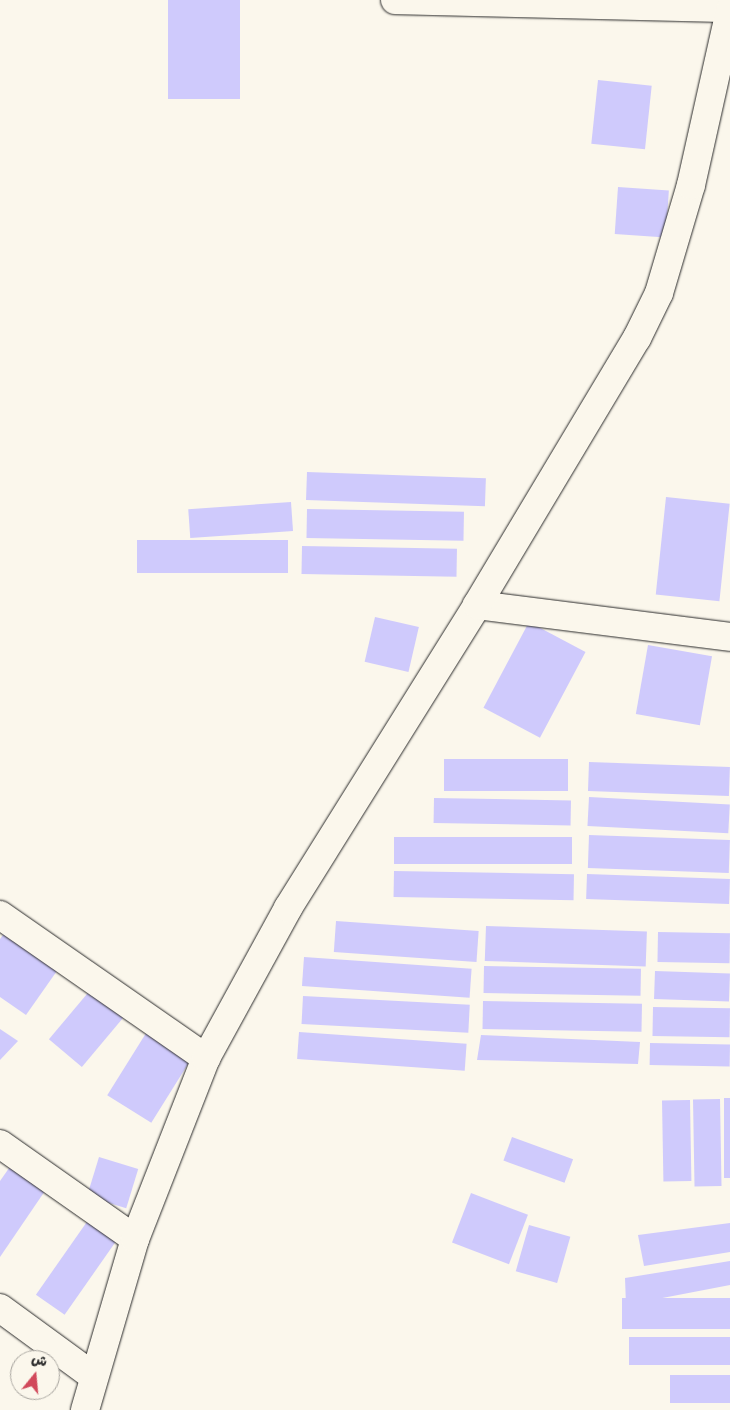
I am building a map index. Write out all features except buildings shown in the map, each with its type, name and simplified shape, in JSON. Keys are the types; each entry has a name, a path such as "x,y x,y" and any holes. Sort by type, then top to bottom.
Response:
{"street":[{"path":"85,1410 93,1376 135,1239 206,1058 288,908 476,605 637,338 658,293 691,185 730,9 395,0"},
{"path":"476,605 730,637"},
{"path":"0,915 206,1058"},
{"path":"0,1144 135,1239"},
{"path":"0,1308 93,1376"}]}
